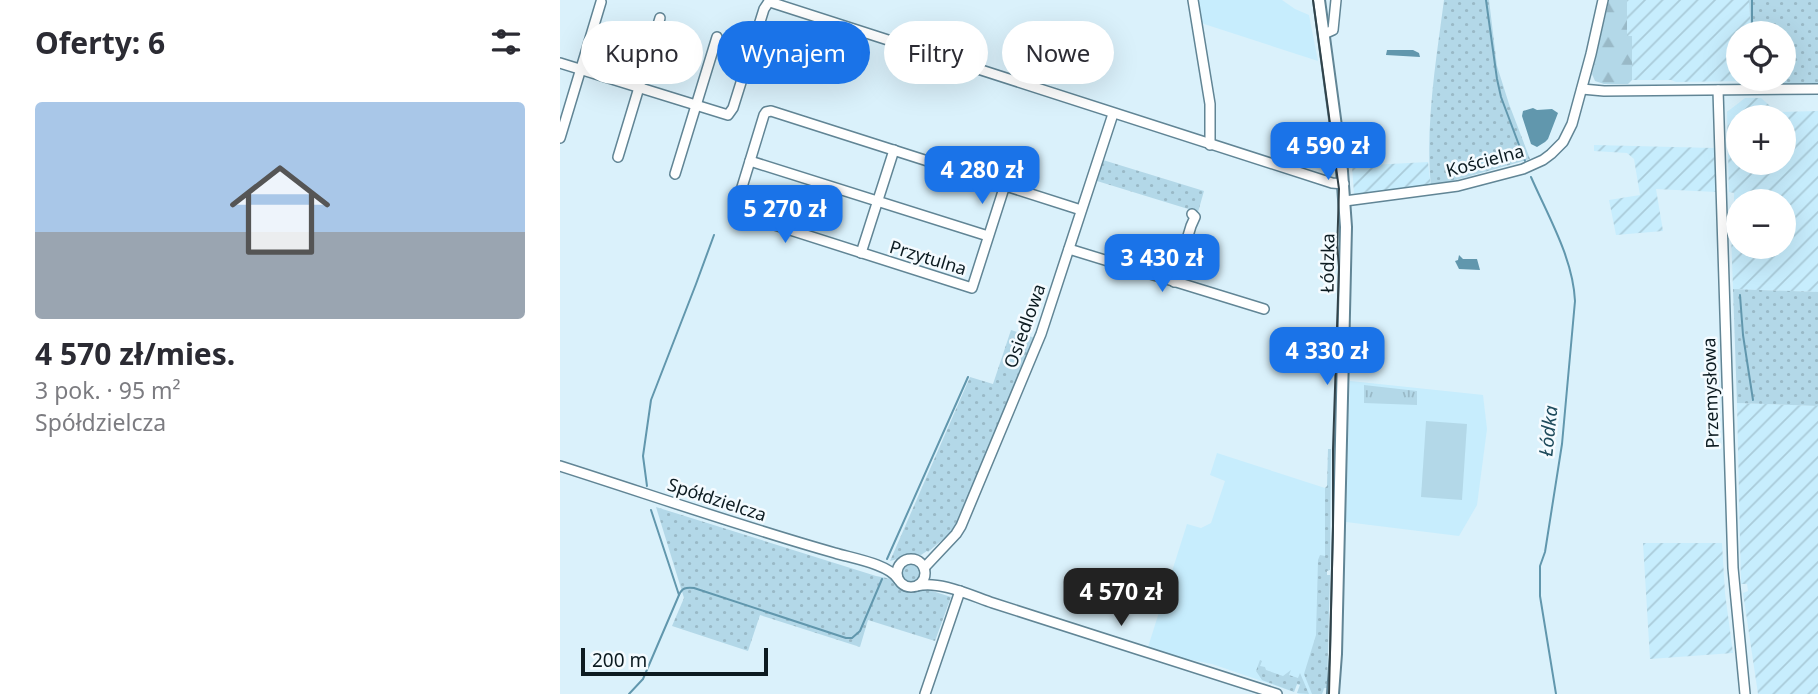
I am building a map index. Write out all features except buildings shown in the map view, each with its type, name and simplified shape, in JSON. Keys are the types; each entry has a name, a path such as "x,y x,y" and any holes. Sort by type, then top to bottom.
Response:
{"main road":[{"name":"Łódzka","path":"1319,0 1344,184 1346,250 1333,694"},
{"name":"Łódzka","path":"1336,654 1339,694"}],"street":[{"path":"1193,0 1210,104 1210,145"},
{"path":"1324,34 1333,30 1336,0"},
{"name":"Kościelna","path":"1345,201 1443,189 1533,166 1551,154 1563,142 1572,124 1603,0"},
{"path":"560,63 730,114 764,9 770,1 1210,145 1332,183 1344,184"},
{"path":"560,138 601,2"},
{"path":"618,157 660,18"},
{"path":"675,174 717,37"},
{"path":"1581,89 1818,89"},
{"name":"Przemysłowa","path":"1718,90 1733,568 1745,694"},
{"name":"Przytulna","path":"894,150 771,111 766,112 735,208 736,213 972,288 988,236"},
{"name":"Osiedlowa","path":"924,570 958,531 1028,367 1114,114"},
{"path":"861,253 894,150 1081,210"},
{"path":"750,161 988,236 1005,186"},
{"path":"1174,282 1195,220 1192,214"},
{"path":"1069,249 1264,309"},
{"name":"Spółdzielcza","path":"560,466 865,561"},
{"name":"Osiedlowa","path":"909,560 924,558 948,541"},
{"path":"898,579 898,567 909,560"},
{"path":"865,561 893,565 909,560 921,563 924,579 917,586"},
{"path":"932,560 930,571 935,579"},
{"path":"865,561 895,573 906,586 930,584 958,591 1277,694"},
{"path":"924,570 958,591"},
{"path":"925,694 958,591"}],"shaded area":[{"path":"1197,0 1282,0 1309,15 1318,61 1201,23"},
{"path":"1627,0 1749,0 1750,21 1726,21 1726,81 1632,80 1632,37 1627,36"},
{"path":"1387,50 1413,50 1419,53 1420,57 1386,55"},
{"path":"1745,98 1761,98 1769,105 1736,105"},
{"path":"1533,108 1552,109 1558,113 1548,139 1537,147 1531,144 1522,116 1523,111"},
{"path":"1818,111 1818,292 1733,289 1732,259 1796,259 1796,189 1729,189 1729,175 1796,175 1796,112"},
{"path":"1594,145 1714,148 1716,192 1656,189 1663,231 1616,235 1609,200 1640,195 1634,159 1627,153 1594,151"},
{"path":"1428,162 1431,187 1354,194 1352,166"},
{"path":"1459,255 1463,259 1477,259 1480,270 1459,269 1455,261"},
{"path":"1350,381 1483,395 1487,429 1477,505 1459,536 1346,522"},
{"path":"1737,403 1818,406 1818,694 1758,694 1743,593 1748,591 1747,584 1741,584"},
{"path":"1217,453 1325,488 1325,688 1322,694 1299,694 1300,685 1297,684 1294,692 1212,664 1181,658 1148,647 1187,524 1201,528 1211,523 1225,481 1210,475"},
{"path":"1643,543 1722,543 1733,653 1650,659"}],"green space":[{"path":"1444,0 1489,0 1497,66 1530,159 1431,187 1430,117"},
{"path":"1609,0 1627,0 1627,36 1632,36 1632,80 1628,84 1604,84 1595,81 1592,74"},
{"path":"1749,0 1818,0 1818,83 1796,84 1796,21 1750,21"},
{"path":"1103,160 1204,191 1198,212 1097,181"},
{"path":"1733,289 1818,292 1818,406 1737,403"},
{"path":"1011,330 1035,338 956,528 928,552 921,555 906,554 890,561 970,377 993,384"},
{"path":"1364,385 1417,391 1417,405 1364,403"},
{"path":"1426,421 1467,424 1462,500 1421,497"},
{"path":"1328,449 1331,449 1327,688 1324,688 1322,694 1312,694 1304,674 1316,635 1318,560 1320,555 1325,556"},
{"path":"656,507 892,579 897,587 910,593 926,589 951,597 935,641 868,620 860,647 760,615 748,651 672,626 684,598"},
{"path":"910,564 917,567 920,574 917,581 910,584 903,581 900,574 903,567"},
{"path":"1260,660 1260,666 1283,676 1291,670 1289,675 1298,678 1300,673 1309,694 1297,693 1300,685 1297,684 1294,692 1262,680 1256,671"}],"waterway":[{"name":"Łódka","path":"1486,0 1501,97 1525,161"},
{"path":"1752,0 1752,21"},
{"name":"Łódka","path":"1531,177 1565,253 1575,301 1562,444 1545,552 1540,566 1540,596 1556,694"},
{"path":"647,486 643,456 651,400 714,235"},
{"path":"1740,295 1753,400"},
{"path":"887,559 968,377"},
{"path":"629,694 643,679 679,595 651,510"},
{"path":"679,595 685,588 694,588 852,638 860,631 882,579"}],"tram line":[{"path":"1313,0 1339,189 1337,254"},
{"path":"1329,694 1339,267 1337,244"}]}
